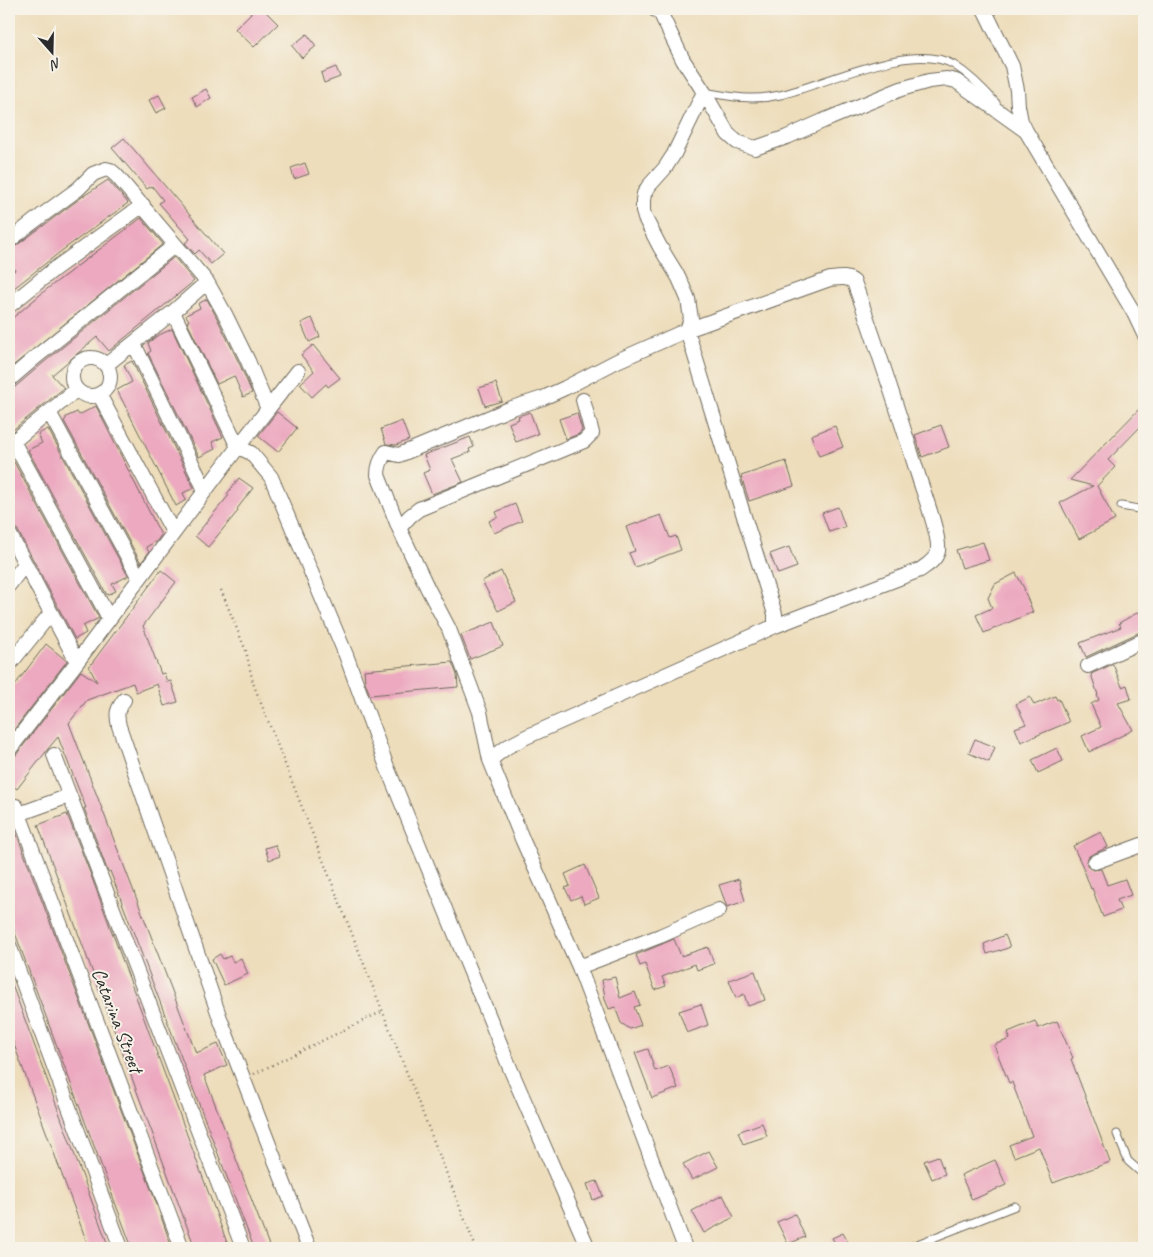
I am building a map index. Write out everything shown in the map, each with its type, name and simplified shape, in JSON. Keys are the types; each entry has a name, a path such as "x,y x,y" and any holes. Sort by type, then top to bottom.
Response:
{"street":[{"path":"984,9 1012,66 1021,121 1134,313 1144,334"},
{"path":"657,10 683,60 728,134 737,142 755,148 787,137 823,120 901,89 947,78 956,81 1008,116 1026,131"},
{"path":"704,92 677,149 665,168 644,194 643,211 660,247 679,278 688,299 691,319 687,330 775,614 775,626"},
{"path":"9,242 78,189 93,174 101,170 110,170 207,282 226,316 268,408"},
{"path":"9,306 53,270 143,206"},
{"path":"9,380 175,245"},
{"path":"490,760 507,747 526,737 775,626 920,570 930,564 938,551 938,542 932,519 869,322 854,282 851,279 844,277 830,279 687,330 617,361 543,398 512,408 399,455 386,452 380,460 378,467 378,476 399,528 449,629 480,712 490,760 523,841 579,967 685,1248"},
{"path":"106,365 173,312 207,282"},
{"path":"173,312 238,446 251,453 271,477 346,655 388,767 510,1068 588,1248"},
{"path":"134,344 205,490"},
{"path":"91,358 99,360 106,365 110,373 110,382 106,389 93,396 81,394 76,390 72,382 72,373 76,365 82,360 91,358"},
{"path":"9,750 238,446 298,371"},
{"path":"76,390 11,443 110,618"},
{"path":"99,394 174,532"},
{"path":"399,528 419,509 584,441 592,433 583,400"},
{"path":"49,412 139,578"},
{"path":"9,533 76,662"},
{"path":"9,585 25,564"},
{"path":"9,665 51,613"},
{"path":"1088,666 1144,640"},
{"path":"124,700 117,710 119,726 221,1021 310,1248"},
{"path":"54,755 243,1248"},
{"path":"15,813 69,796"},
{"name":"Catarina Street","path":"15,813 182,1248"},
{"path":"1095,862 1144,844"},
{"path":"579,967 660,936 719,910"},
{"path":"9,945 120,1248"}],"lane":[{"path":"704,92 738,98 780,96 884,62 916,57 933,58 952,64 978,83 1008,116"},
{"path":"1121,506 1144,510"},
{"path":"1117,1134 1128,1161 1144,1175"},
{"path":"907,1248 1015,1206"}],"path":[{"path":"221,590 246,652 253,683 476,1248"},
{"path":"244,1078 383,1011"}],"building":[{"path":"255,9 263,9 278,24 254,47 235,29"},
{"path":"307,34 316,46 302,58 292,46"},
{"path":"336,67 340,77 324,83 321,73"},
{"path":"206,89 211,98 197,107 192,97"},
{"path":"159,95 166,108 156,113 149,100"},
{"path":"124,138 223,254 211,264 199,250 195,254 185,243 190,239 159,203 163,200 152,186 147,189 112,148"},
{"path":"305,163 309,174 294,179 291,168"},
{"path":"108,180 128,203 9,292 9,275 15,270 9,262 9,251"},
{"path":"141,218 163,244 9,369 9,321 47,289"},
{"path":"174,257 194,281 109,351 97,337 52,375 64,388 9,433 9,389 15,387"},
{"path":"207,299 252,393 243,397 234,376 217,384 187,322 189,321 186,315 200,308 198,304"},
{"path":"312,318 320,337 309,342 301,323"},
{"path":"172,329 223,437 212,442 215,449 199,457 148,353 151,351 148,343 157,336"},
{"path":"313,345 340,378 328,387 326,384 312,397 300,384 314,371 301,355"},
{"path":"132,361 194,488 183,493 186,500 176,506 117,390 132,382 124,365"},
{"path":"496,383 502,401 485,406 479,388"},
{"path":"1144,404 1144,423 1108,460 1115,467 1097,486 1115,520 1079,539 1060,503 1093,486 1070,480"},
{"path":"96,406 161,535 157,541 146,547 149,552 141,563 64,421 66,417 77,412 79,415"},
{"path":"277,412 297,428 278,452 258,436"},
{"path":"530,412 538,434 516,442 509,423 519,419 518,416"},
{"path":"577,413 582,430 579,434 566,439 559,419"},
{"path":"402,421 409,440 396,445 386,444 381,429"},
{"path":"941,425 949,447 922,457 915,435"},
{"path":"835,426 843,447 819,456 811,435"},
{"path":"48,429 128,576 112,584 116,591 107,595 28,450 42,443 38,434"},
{"path":"470,437 474,447 469,449 470,452 452,459 463,482 432,494 423,473 430,470 424,455"},
{"path":"786,461 794,486 749,501 741,476"},
{"path":"14,462 99,618 83,626 86,633 75,639 9,516 9,465"},
{"path":"239,478 253,488 237,509 238,511 208,547 195,536 229,495 227,494"},
{"path":"515,504 522,521 494,533 489,521 498,517 496,512"},
{"path":"838,507 845,527 829,532 822,513"},
{"path":"661,515 670,538 676,536 681,550 635,567 629,553 635,551 626,527"},
{"path":"983,542 989,560 962,568 956,550"},
{"path":"789,547 797,567 778,574 770,554"},
{"path":"161,570 176,582 143,626 161,674 164,673 167,682 171,681 178,702 164,706 157,684 136,692 133,683 87,700 69,723 196,1053 218,1044 227,1065 204,1075 270,1248 254,1248 110,871 108,872 84,808 86,808 58,737 17,789 9,783 9,759 16,755 81,671 97,682 89,667"},
{"path":"501,571 516,602 498,611 482,581"},
{"path":"1016,573 1033,612 984,633 976,615 992,608 988,598 995,584"},
{"path":"1144,609 1144,631 1086,657 1080,643 1121,627 1119,623"},
{"path":"494,622 503,646 470,659 461,635"},
{"path":"46,644 67,661 9,736 9,693"},
{"path":"452,662 457,675 458,687 370,695 365,682 364,670"},
{"path":"1113,664 1122,687 1127,685 1131,699 1118,703 1133,730 1089,752 1082,736 1101,727 1091,704 1099,700 1091,674"},
{"path":"1055,696 1057,700 1059,699 1069,722 1021,742 1015,728 1026,724 1016,704 1030,697 1034,705"},
{"path":"975,739 995,747 989,762 969,753"},
{"path":"1057,748 1063,761 1038,773 1032,760"},
{"path":"67,814 229,1248 195,1248 38,825"},
{"path":"14,827 172,1248 132,1248 9,917 9,829"},
{"path":"1101,832 1108,847 1089,856 1087,865 1093,870 1101,869 1107,885 1125,879 1131,895 1117,900 1121,910 1103,917 1073,846"},
{"path":"275,845 280,856 269,860 265,848"},
{"path":"585,865 599,898 584,904 581,896 571,900 565,888 570,886 565,874"},
{"path":"739,879 745,901 727,907 719,885"},
{"path":"1005,935 1010,947 987,954 984,944"},
{"path":"674,939 681,956 708,947 714,964 697,970 695,964 662,977 666,986 655,990 645,964 640,966 636,955"},
{"path":"220,954 223,959 230,956 233,962 241,958 248,974 224,985 212,959"},
{"path":"755,971 765,1000 748,1006 744,994 736,998 729,980"},
{"path":"615,977 620,998 635,992 640,1005 634,1007 641,1025 630,1029 621,1023 615,1007 609,1009 604,997 602,980"},
{"path":"10,979 109,1248 89,1248 9,1031"},
{"path":"701,1004 708,1025 687,1033 679,1011"},
{"path":"1035,1021 1038,1028 1057,1021 1073,1058 1071,1059 1110,1162 1053,1183 1039,1147 1014,1157 1009,1145 1032,1136 1012,1082 1009,1083 994,1045 1010,1039 1008,1032"},
{"path":"648,1049 655,1071 669,1066 678,1088 652,1098 635,1053"},
{"path":"762,1123 767,1136 743,1144 738,1132"},
{"path":"709,1151 718,1167 692,1180 683,1164"},
{"path":"938,1156 945,1174 932,1179 924,1161"},
{"path":"995,1160 1006,1185 972,1200 961,1175"},
{"path":"597,1181 603,1196 593,1200 587,1184"},
{"path":"723,1195 734,1217 704,1233 692,1211"},
{"path":"795,1214 805,1237 788,1244 777,1222"},
{"path":"843,1233 851,1248 838,1248 832,1238"}]}
